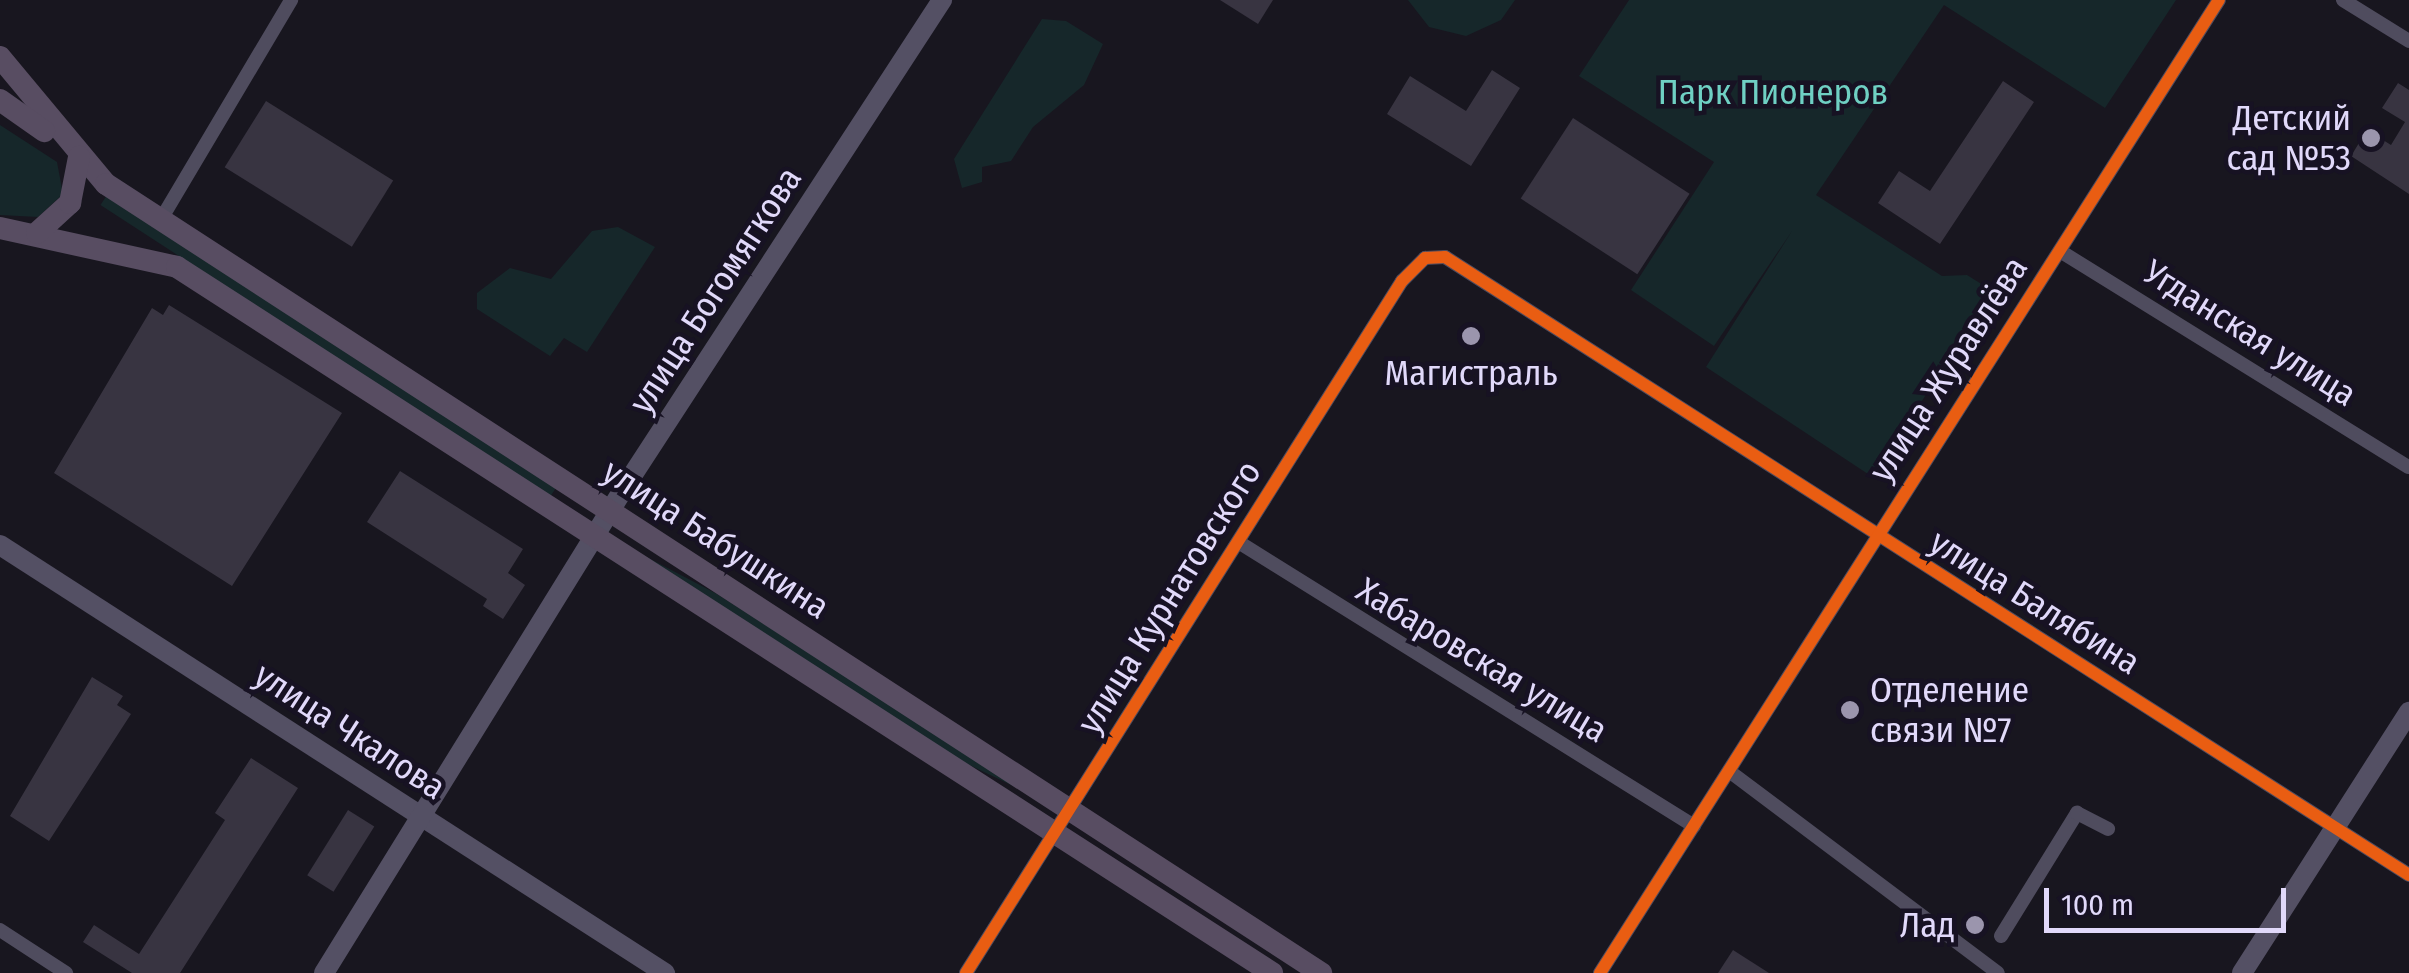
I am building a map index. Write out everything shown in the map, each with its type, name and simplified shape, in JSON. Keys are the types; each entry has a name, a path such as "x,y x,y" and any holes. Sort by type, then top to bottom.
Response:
{"main road":[{"name":"улица Богомягкова","path":"324,973 596,534 942,0"},
{"path":"0,57 79,157 70,203 37,233"},
{"path":"0,100 79,157"},
{"name":"улица Бабушкина","path":"79,157 160,221 1321,973"},
{"name":"улица Бабушкина","path":"2,231 37,233 176,267 1272,973"},
{"name":"улица Чкалова","path":"0,545 664,973"},
{"path":"2242,973 2409,712"}],"street":[{"path":"160,221 292,0"},
{"name":"улица Журавлёва","path":"1600,973 2219,0"},
{"path":"2344,0 2409,41"},
{"name":"Угданская улица","path":"2060,250 2409,467"},
{"name":"улица Балябина","path":"1426,258 1445,257 1876,538 2409,875"},
{"name":"улица Курнатовского","path":"966,973 1402,281 1426,258"},
{"name":"Хабаровская улица","path":"1240,543 1694,826"},
{"path":"1729,772 1998,973"},
{"path":"2001,936 2077,813 2108,829"},
{"path":"0,930 66,973"}],"green space":[{"path":"1408,0 1515,0 1501,20 1466,36 1429,27"},
{"name":"Парк Пионеров","path":"1629,0 2176,0 2105,108 1944,5 1816,195 1942,276 1967,275 1991,290 1874,478 1706,367 1792,231 1714,346 1631,290 1714,162 1579,76"},
{"path":"1042,19 1066,21 1103,44 1084,85 1033,127 1011,161 982,167 982,182 962,188 954,159"},
{"path":"0,125 57,162 63,194 38,217 0,215"},
{"path":"107,195 557,487 550,497 100,205"},
{"path":"618,227 655,247 587,352 564,338 550,356 477,309 477,293 510,268 551,279 592,231"},
{"path":"637,552 717,594 1028,793 963,762"}],"building":[{"path":"1220,0 1273,0 1258,24"},
{"path":"1492,70 1520,88 1471,166 1387,114 1410,76 1466,111"},
{"path":"2003,81 2034,102 1940,244 1878,203 1899,171 1930,191"},
{"name":"Детский сад №53","path":"2398,83 2409,90 2409,194 2351,156 2367,130 2391,145 2405,122 2382,108"},
{"path":"266,101 393,180 352,247 225,167"},
{"path":"1573,118 1690,194 1637,274 1521,199"},
{"path":"169,305 342,413 232,586 54,473 152,308 163,315"},
{"path":"400,471 523,549 508,573 525,585 503,619 483,606 487,599 367,522"},
{"path":"92,677 123,696 117,705 131,714 49,841 10,816"},
{"path":"251,758 298,788 180,973 132,973 83,942 94,925 139,954 225,820 215,813"},
{"path":"348,810 374,826 333,892 307,875"},
{"path":"1733,950 1769,973 1718,973"}],"cycle path":[{"path":"1600,973 2219,0"},
{"path":"966,973 1402,281 1425,258 1445,257 2409,875"}],"place":[{"name":"Детский сад №53","path":"2371,138"},
{"name":"Магистраль","path":"1471,336"},
{"name":"Отделение связи №7","path":"1850,710"},
{"name":"Лад","path":"1975,925"}]}
